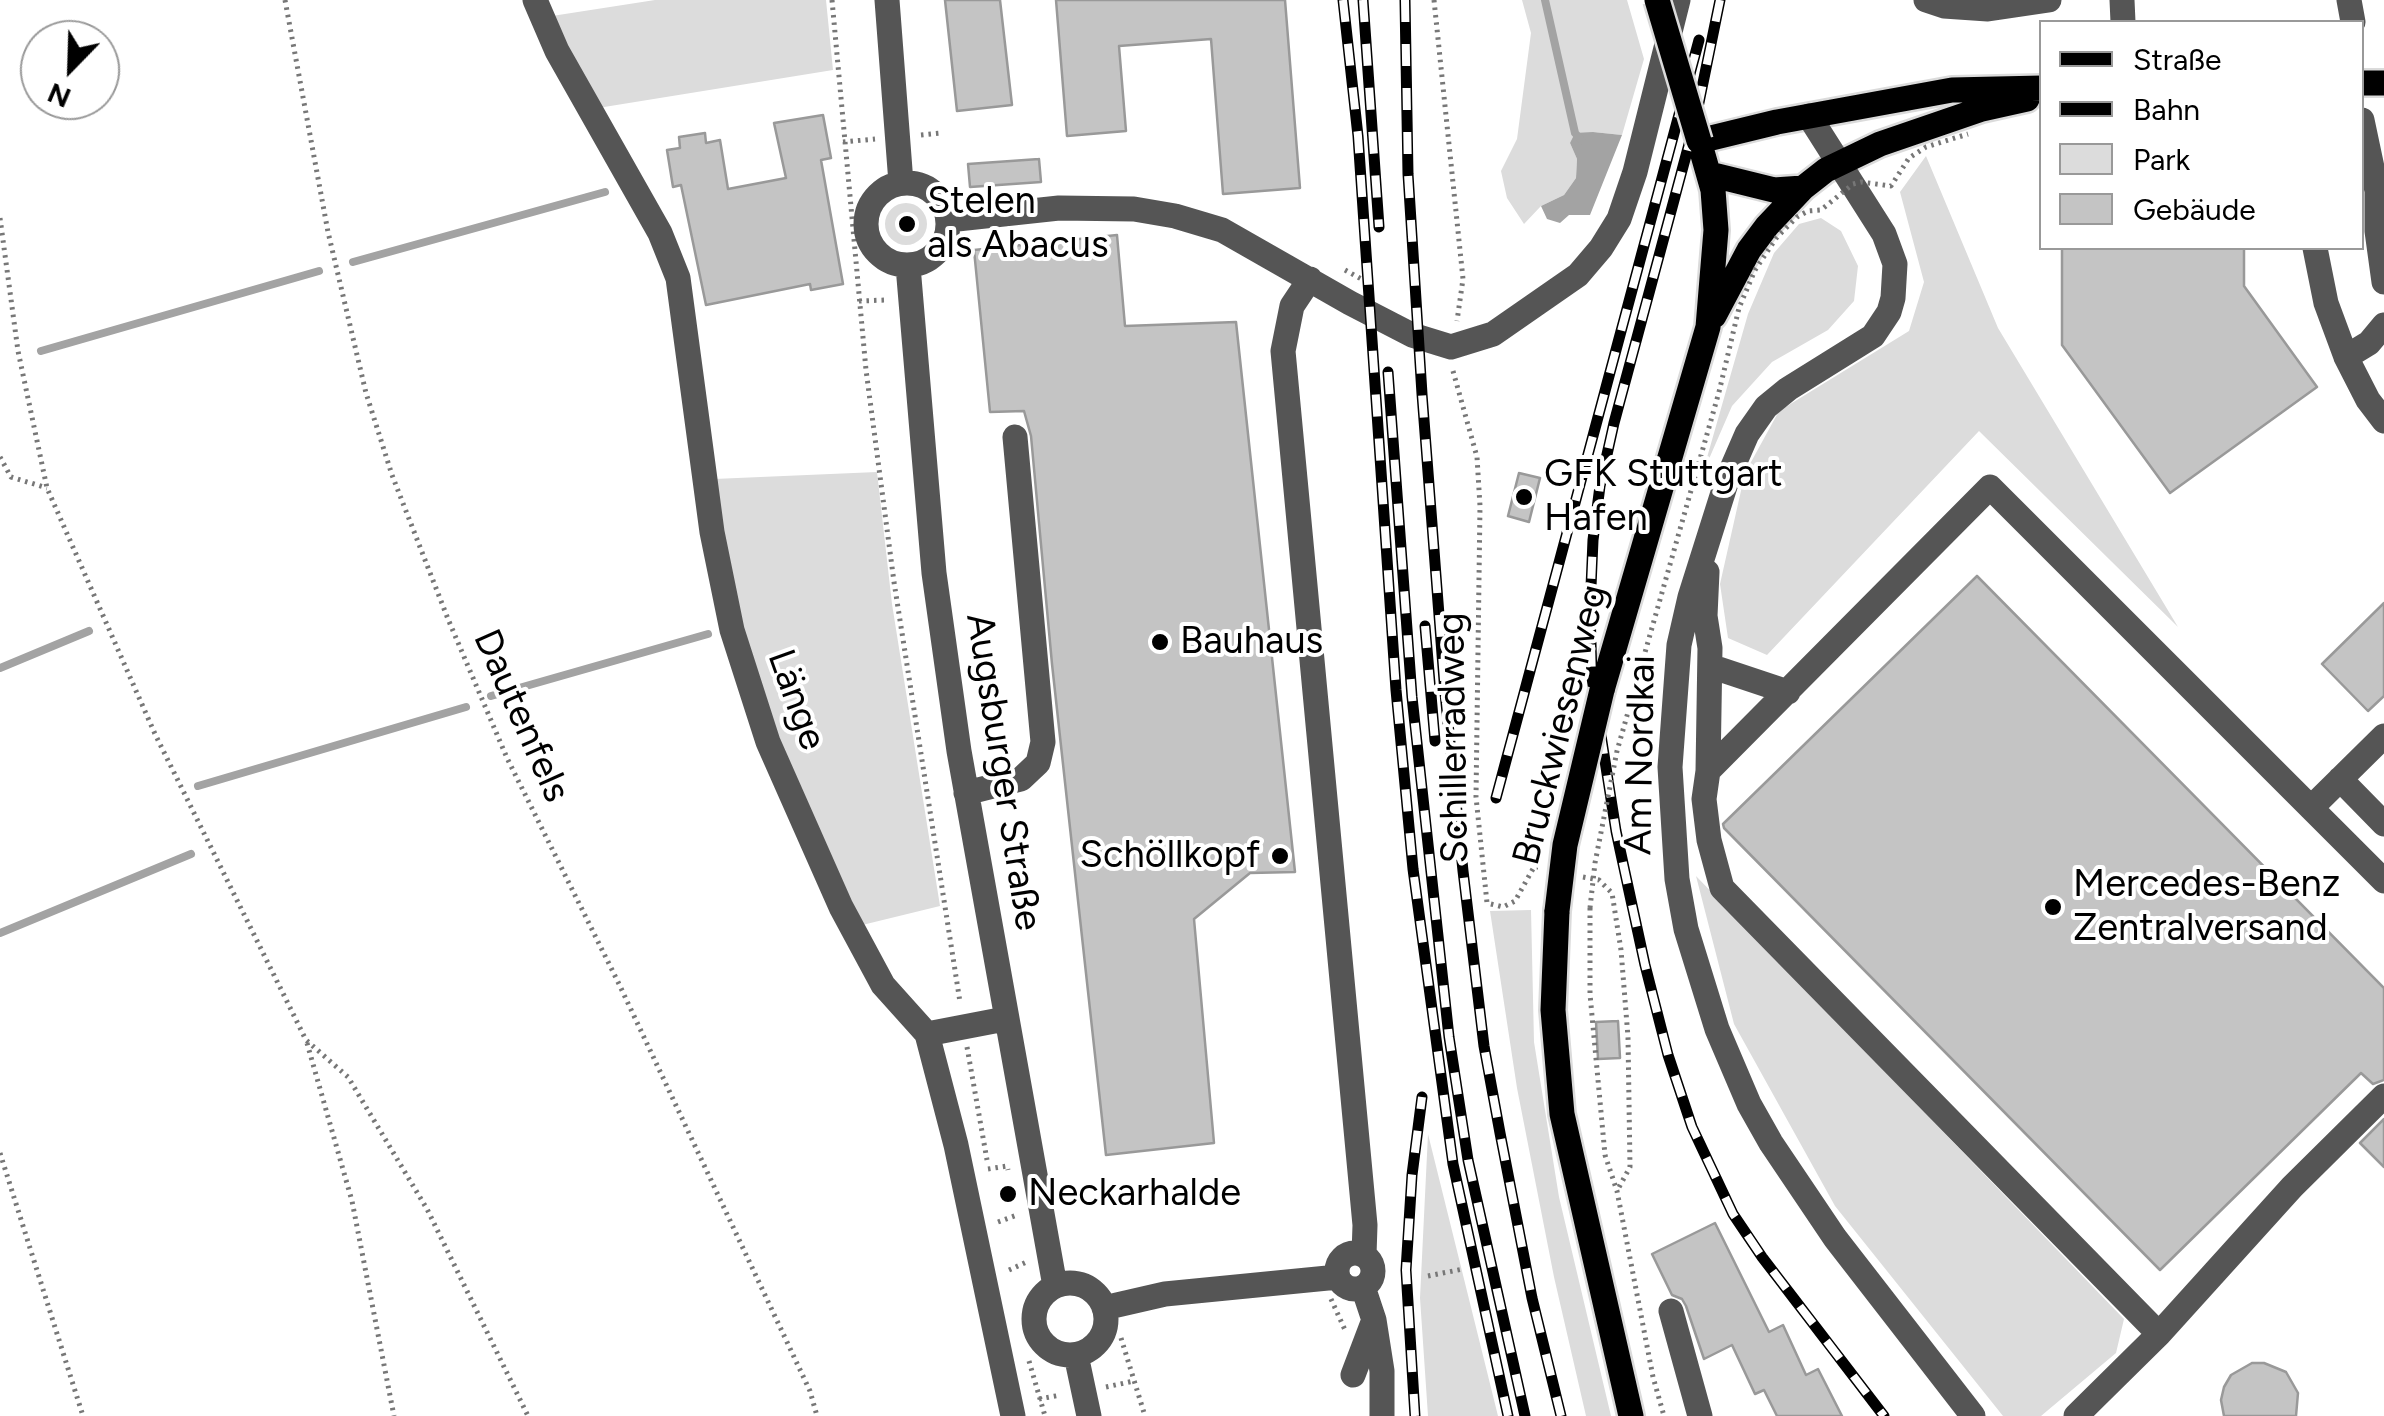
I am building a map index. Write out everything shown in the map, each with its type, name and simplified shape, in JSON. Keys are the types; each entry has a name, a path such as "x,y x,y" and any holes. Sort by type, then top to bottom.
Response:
{"main road":[{"name":"Bruckwiesenweg","path":"1632,1416 1562,1114 1553,1010 1557,911 1571,815 1602,690 1708,327 1716,230 1709,174 1657,0"},
{"path":"1700,141 1952,90 2039,88"},
{"path":"1708,327 1766,226 1802,188 1839,162 1880,144 1965,125 2039,97"},
{"path":"1709,174 1774,190 1802,188"}],"street":[{"name":"Länge","path":"535,0 564,65 660,233 678,278 716,552 732,630 768,742 841,907 883,985 927,1034 956,1145 1014,1416"},
{"path":"887,0 901,183"},
{"path":"948,220 1059,208 1134,209 1222,230 1412,335 1450,347 1494,334 1578,274 1619,219 1635,172 1678,0"},
{"path":"1926,0 1944,6 1988,10 2048,0"},
{"name":"Am Nordkai","path":"1809,116 1884,234 1891,250 1894,298 1882,324 1862,345 1788,389 1766,408 1736,457 1679,646 1670,766 1677,879 1686,930 1731,1064 1770,1143 1835,1238 1973,1416"},
{"path":"2364,129 2378,192 2377,230 2384,282"},
{"path":"901,183 917,184 931,191 942,202 948,220 947,235 939,251 925,262 908,266 892,264 879,256 865,228 874,199 886,188 901,183"},
{"path":"2315,250 2326,303 2346,356 2368,400 2384,421"},
{"name":"Augsburger Straße","path":"908,266 934,573 966,793 1055,1286"},
{"path":"1310,279 1292,306 1284,351 1366,1225 1364,1255"},
{"path":"2346,356 2369,344 2384,326"},
{"path":"966,793 1021,778 1038,763 1043,742 1014,437"},
{"path":"1708,771 1990,486 2384,882"},
{"path":"1710,534 1705,616 1710,666 1708,771 1704,799 1709,840 1722,888 2160,1334"},
{"path":"1710,666 1788,692"},
{"path":"2311,808 2384,736"},
{"path":"2340,780 2384,824"},
{"path":"927,1034 1005,1019"},
{"path":"2076,1416 2160,1334 2292,1187 2384,1096"},
{"path":"1328,1278 1341,1258 1352,1252 1364,1255 1372,1263 1373,1275 1363,1288"},
{"path":"1104,1308 1165,1294 1328,1278 1351,1288 1363,1288"},
{"path":"1055,1286 1084,1286 1096,1294 1104,1308 1104,1332 1088,1350 1062,1354 1048,1348 1038,1336 1034,1323 1036,1308 1043,1295 1055,1286"},
{"path":"1363,1288 1374,1320 1382,1370 1382,1416"},
{"path":"1671,1311 1700,1416"},
{"path":"1355,1370 1374,1320"},
{"path":"1076,1354 1089,1416"}],"path":[{"name":"Dautenfels","path":"285,0 328,232 366,393 399,493 507,758 619,984 810,1390 817,1416"},
{"path":"832,0 866,370 894,582 992,1186"},
{"path":"1434,0 1462,260 1459,312"},
{"path":"1664,1416 1618,1191 1604,1155 1595,1072 1590,908 1617,751 1719,392 1739,308 1755,270 1776,237 1797,218 1808,211 1822,210 1853,184 1890,186 1909,158 1965,125"},
{"path":"0,218 18,351 47,488 155,734 306,1040 352,1202 394,1416"},
{"name":"Schillerradweg","path":"1452,359 1453,378 1477,458 1480,506 1476,797 1487,903 1502,908 1515,900 1534,866 1550,870"},
{"path":"0,458 11,477 47,488"},
{"path":"1582,876 1598,880 1612,892 1621,950 1628,1037 1630,1167 1618,1191"},
{"path":"306,1040 348,1076 427,1208 528,1416"},
{"path":"0,1153 83,1416"},
{"path":"988,1169 1007,1166 1011,1183"},
{"path":"998,1222 1018,1217 1014,1200"},
{"path":"995,1204 1002,1238"},
{"path":"1006,1254 1009,1270"},
{"path":"1428,1276 1463,1269"},
{"path":"1328,1278 1355,1370"},
{"path":"1121,1338 1146,1416"},
{"path":"1025,1346 1044,1416"},
{"path":"1112,1386 1134,1381"}],"green space":[{"path":"655,0 826,0 833,70 598,108 552,16"},
{"path":"1522,0 1627,0 1644,59 1622,135 1593,132 1570,143 1577,159 1576,178 1564,195 1541,206 1524,224 1507,198 1501,171 1517,139 1531,33"},
{"path":"1926,156 1998,328 2178,627 1979,431 1767,655 1728,638 1720,584 1745,473 1779,411 1909,331 1924,282 1900,192"},
{"path":"906,203 921,209 927,224 921,239 906,245 891,239 885,224 891,209"},
{"path":"1821,218 1841,231 1858,266 1854,301 1828,330 1772,362 1732,406 1702,475 1748,314 1774,253 1799,224"},
{"path":"877,472 892,604 940,906 850,928 742,652 714,479"},
{"path":"1696,876 2124,1319 2116,1353 2041,1416 2003,1416 1835,1206 1734,1024"},
{"path":"1531,910 1534,1042 1559,1197 1611,1416 1586,1416 1517,1088 1490,911"},
{"path":"1428,1134 1498,1416 1428,1416 1420,1298"}],"shaded area":[{"path":"1575,133 1622,135 1590,215 1569,215 1560,223 1547,219 1541,206 1564,195 1576,178 1577,159 1570,143"}],"building":[{"path":"945,0 1000,0 1012,105 957,111"},
{"path":"1056,0 1285,0 1300,188 1223,194 1211,39 1119,46 1126,131 1067,136"},
{"path":"823,115 831,158 821,160 843,284 811,290 810,284 706,305 681,185 673,187 667,150 680,148 679,137 705,133 706,143 720,140 728,189 786,178 774,123"},
{"path":"1039,159 1041,182 970,187 968,164"},
{"name":"Bauhaus","path":"1117,235 1125,326 1236,322 1295,872 1250,873 1194,919 1214,1143 1106,1155 1031,436 1024,411 990,412 974,250"},
{"path":"2062,250 2244,250 2244,286 2317,387 2170,493 2062,345"},
{"name":"GFK Stuttgart Hafen","path":"1519,473 1540,478 1529,522 1508,516"},
{"name":"Mercedes-Benz Zentralversand","path":"1977,576 2384,988 2384,1080 2373,1084 2361,1073 2160,1270 1724,828 1723,824"},
{"path":"2384,603 2384,696 2368,711 2322,664"},
{"path":"1618,1021 1620,1058 1598,1059 1596,1022"},
{"path":"2384,1119 2384,1167 2360,1143"},
{"path":"1715,1223 1769,1332 1783,1325 1806,1375 1818,1369 1842,1416 1777,1416 1764,1390 1755,1394 1732,1345 1704,1359 1686,1306 1682,1299 1672,1295 1652,1254"},
{"path":"2252,1363 2264,1363 2286,1372 2298,1393 2296,1416 2224,1416 2224,1387 2231,1375"}],"waterway":[{"path":"1545,0 1575,133 1581,140"},
{"path":"353,262 605,192"},
{"path":"41,351 319,271"},
{"path":"0,668 89,631"},
{"path":"491,696 708,634"},
{"path":"198,786 466,707"},
{"path":"0,933 191,854"}],"railway":[{"path":"1343,0 1358,136 1396,690 1413,869 1453,1164 1508,1416"},
{"path":"1363,0 1379,227"},
{"path":"1405,0 1408,174 1422,394 1463,871 1484,1046 1532,1298 1561,1416"},
{"path":"1720,0 1695,122 1600,486 1590,610 1592,678 1616,831 1645,965 1692,1127 1733,1214 1884,1416"},
{"path":"1496,798 1699,40"},
{"path":"1388,372 1412,697 1449,1037 1468,1160 1525,1416"},
{"path":"1425,626 1435,741"},
{"path":"1415,1416 1406,1270 1422,1097"}],"place":[{"name":"Stelen als Abacus","path":"907,224"},
{"name":"GFK Stuttgart Hafen","path":"1524,497"},
{"name":"Bauhaus","path":"1160,642"},
{"name":"Schöllkopf","path":"1280,856"},
{"name":"Mercedes-Benz Zentralversand","path":"2053,907"},
{"name":"Neckarhalde","path":"1008,1194"}]}
